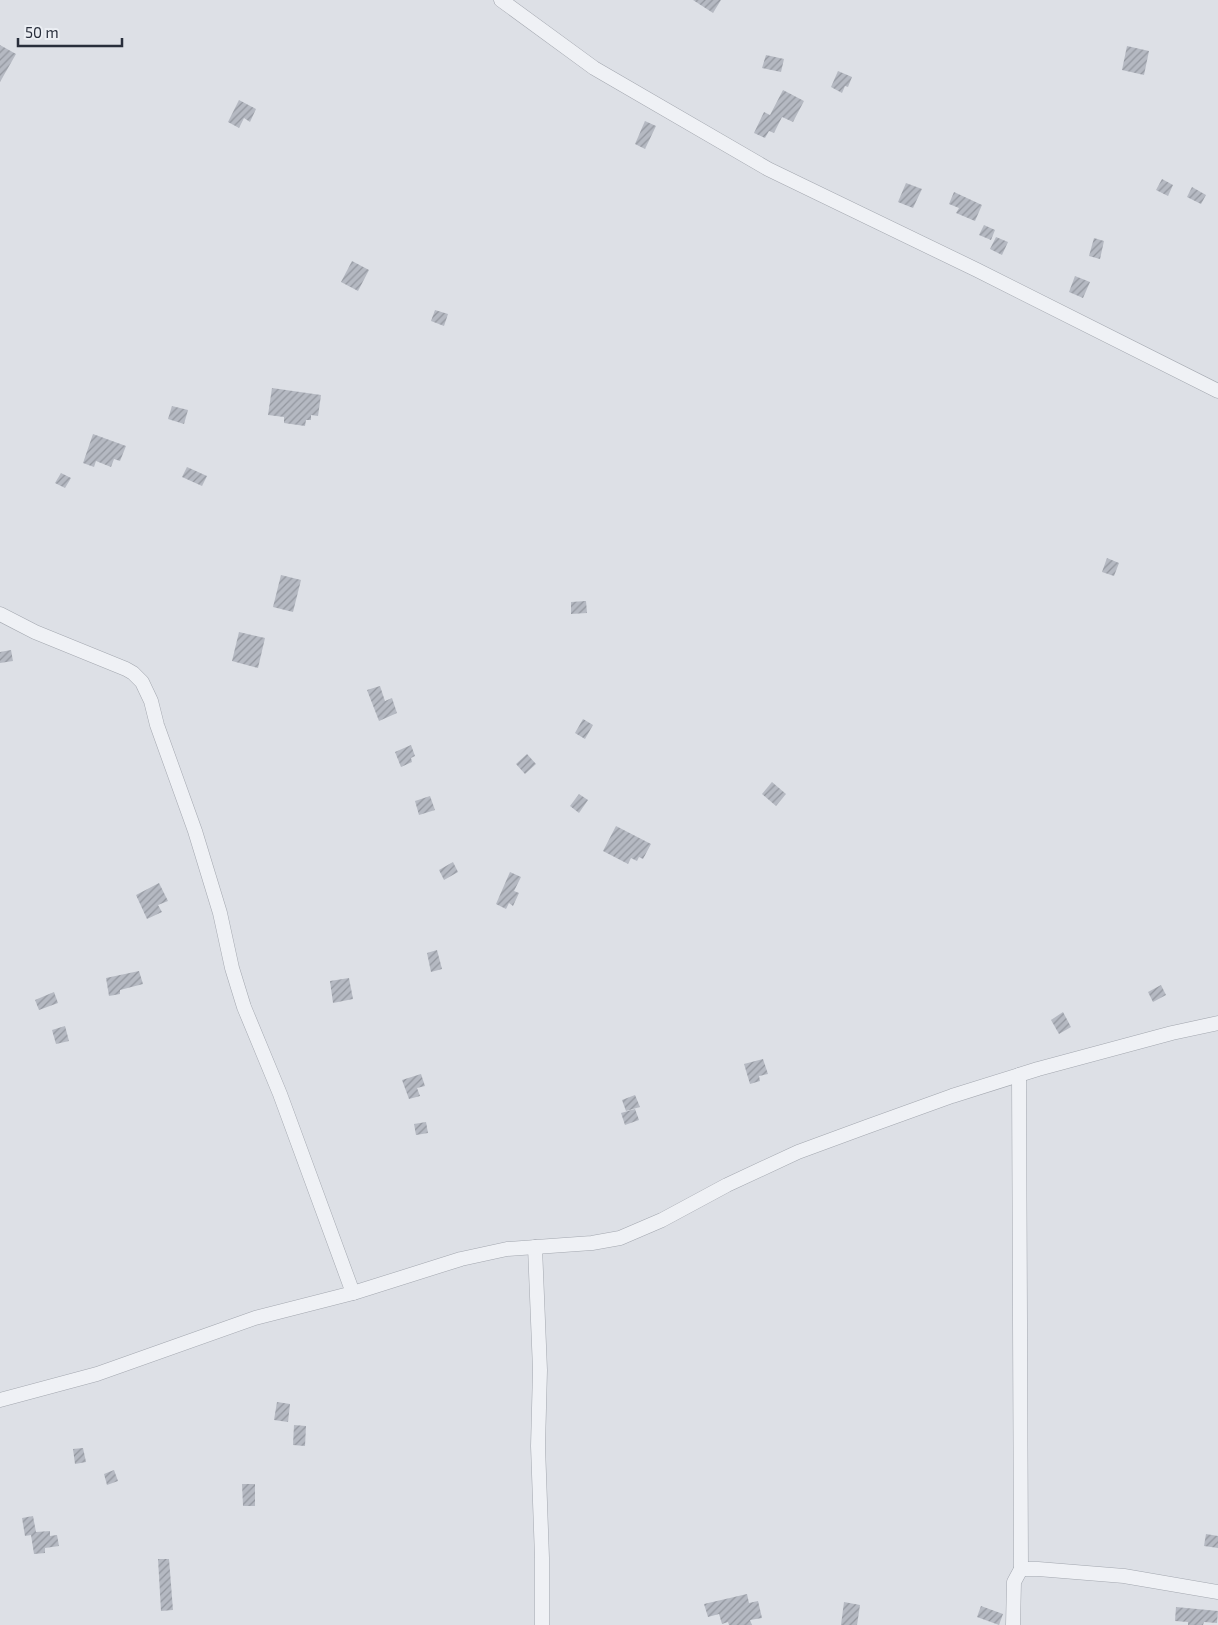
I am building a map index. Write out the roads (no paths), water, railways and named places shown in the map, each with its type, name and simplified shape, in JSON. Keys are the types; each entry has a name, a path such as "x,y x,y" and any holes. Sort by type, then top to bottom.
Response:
{"street":[{"path":"501,0 594,68 768,169 977,270 1218,391"},
{"path":"0,614 36,632 126,670 138,678 146,688 157,725 195,831 220,913 232,968 244,1007 280,1094 353,1292"},
{"path":"0,1400 97,1374 255,1318 353,1292 461,1259 507,1249 592,1243 620,1238 662,1220 727,1185 798,1152 952,1096 1172,1033 1218,1023"},
{"path":"1014,1625 1014,1582 1021,1569 1020,1075"},
{"path":"535,1248 540,1370 538,1446 542,1625"},
{"path":"1021,1569 1124,1576 1218,1592"}]}
